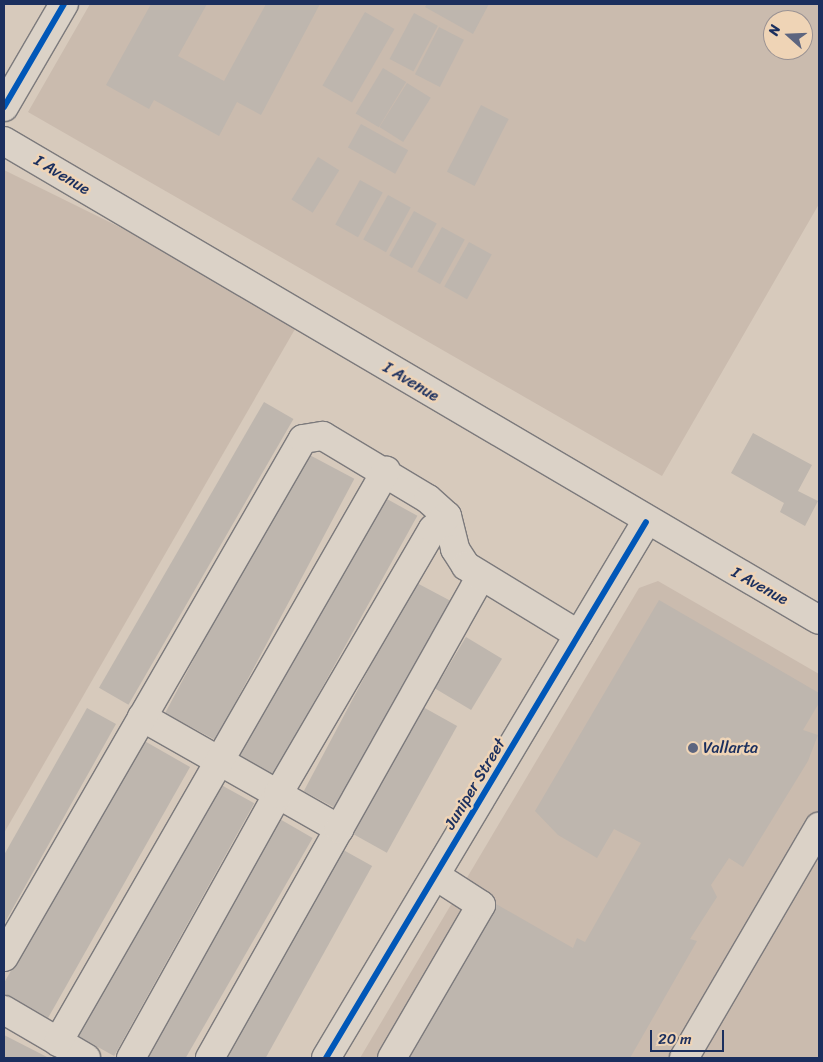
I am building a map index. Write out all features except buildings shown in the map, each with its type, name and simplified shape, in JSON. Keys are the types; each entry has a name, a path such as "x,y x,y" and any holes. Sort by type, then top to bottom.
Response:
{"main road":[{"path":"4,107 64,4"},
{"name":"I Avenue","path":"4,140 646,522 819,620"},
{"path":"4,957 303,439 322,436 386,470 447,516 455,549 466,566 579,635"},
{"path":"58,1042 386,470"},
{"path":"131,1058 278,794 433,529 447,516"},
{"name":"Juniper Street","path":"326,1058 646,522"},
{"path":"210,1058 481,576"},
{"path":"142,717 339,829"},
{"path":"684,1058 819,827"},
{"path":"392,1058 481,905 436,876"},
{"path":"4,1010 86,1058"}],"shaded area":[{"path":"90,4 819,4 819,204 662,476 28,112"},
{"path":"4,170 302,317 4,833"},
{"path":"658,581 819,674 819,1058 360,1058 639,588"}],"cycle path":[{"path":"4,107 64,4"},
{"path":"326,1058 646,522"}],"place":[{"name":"Vallarta","path":"693,748"}]}
